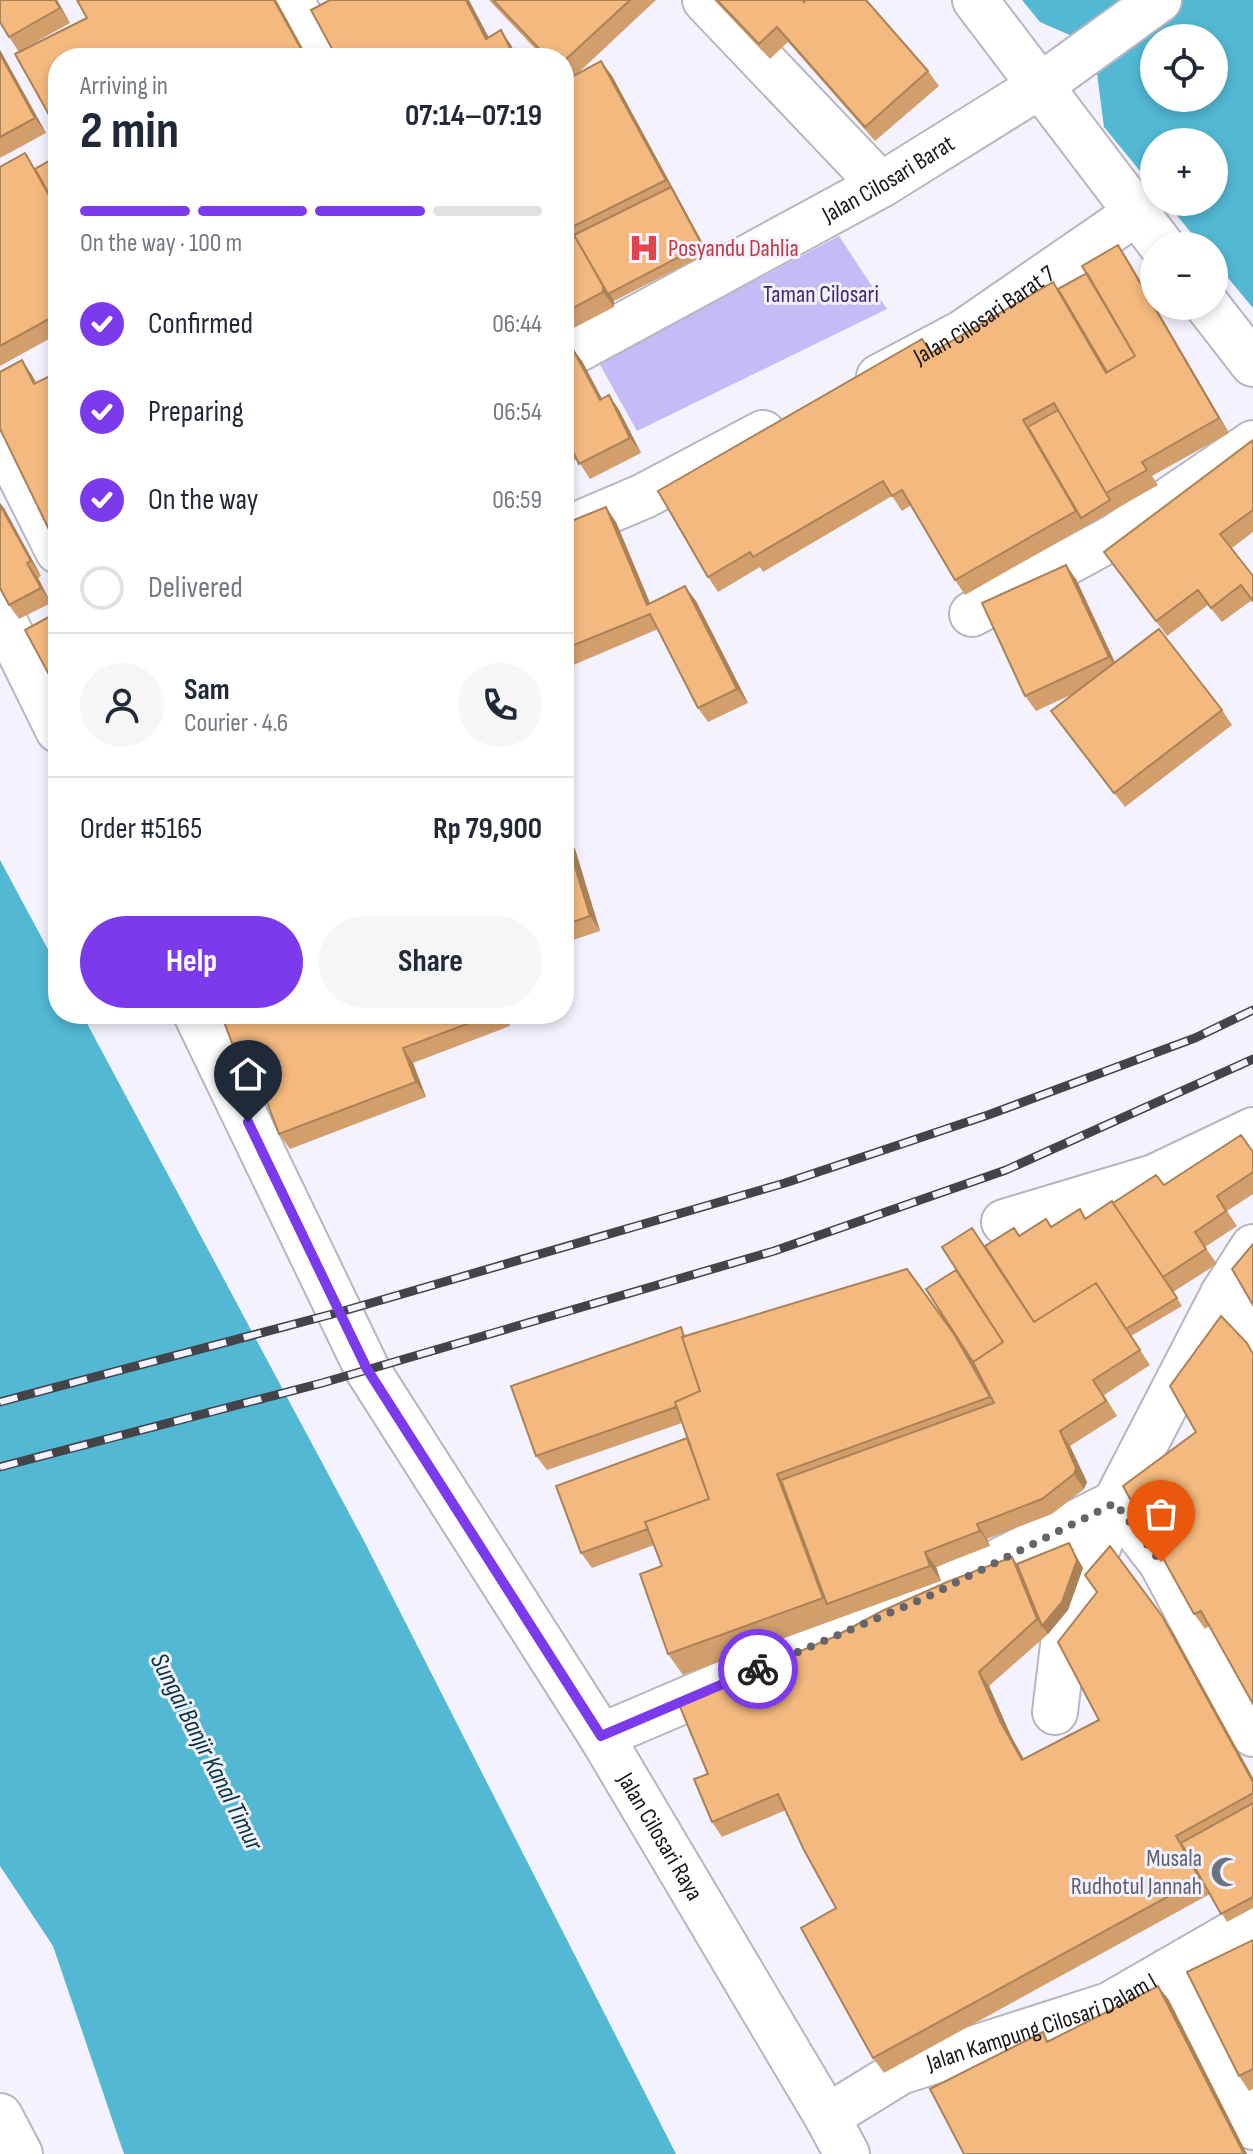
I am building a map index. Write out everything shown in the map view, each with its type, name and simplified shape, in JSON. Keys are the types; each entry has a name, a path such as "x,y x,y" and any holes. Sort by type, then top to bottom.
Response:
{"street":[{"path":"291,0 317,48"},
{"path":"705,0 881,185"},
{"path":"975,0 1149,229"},
{"name":"Jalan Cilosari Barat","path":"574,352 881,185 1040,86 1159,0"},
{"name":"Jalan Cilosari Barat 7","path":"847,393 1149,229"},
{"path":"1219,320 1253,364"},
{"path":"574,526 644,496 794,418"},
{"path":"0,436 48,531"},
{"path":"972,614 1116,536 1253,443"},
{"path":"20,625 48,702"},
{"name":"Jalan Cilosari Raya","path":"201,1024 367,1369 601,1736 837,2135"},
{"path":"1004,1222 1154,1177 1253,1130"},
{"path":"1055,1712 1064,1637 1115,1503 1223,1294 1253,1247"},
{"path":"1223,1294 1253,1338"},
{"path":"601,1736 927,1597 1115,1503"},
{"path":"1115,1503 1161,1562 1253,1734"},
{"name":"Jalan Kampung Cilosari Dalam I","path":"837,2135 900,2072 1109,2005 1253,1922"},
{"path":"1168,1971 1253,2127"},
{"path":"0,2116 20,2154"}],"green space":[{"name":"Taman Cilosari","path":"839,236 887,309 637,431 599,363"}],"water":[{"path":"1022,0 1253,0 1253,308 1228,278 1228,232 1191,232 1177,216 1228,216 1228,128 1140,128 1140,171 1104,127 1096,66 1072,36 1040,22"},
{"name":"Sungai Banjir Kanal Timur","path":"0,860 48,949 48,1024 87,1024 364,1541 676,2154 124,2154 53,1946 0,1866"}],"building":[{"path":"0,0 55,0 60,8 9,37 0,22"},
{"path":"77,0 274,0 300,48 48,48 48,113 15,54 87,18"},
{"path":"330,0 466,0 486,39 501,30 510,48 332,48 311,10"},
{"path":"493,0 630,0 574,52 574,48 539,48"},
{"path":"717,0 866,0 928,71 865,127 777,27 759,44"},
{"path":"0,54 35,118 0,137"},
{"path":"601,61 666,180 574,226 574,76"},
{"path":"25,153 48,193 48,320 0,346 0,167"},
{"path":"48,162 48,192 35,169"},
{"name":"Posyandu Dahlia","path":"671,187 702,245 608,294 574,235"},
{"path":"574,235 603,286 603,292 574,308"},
{"path":"1118,245 1140,283 1140,320 1162,320 1219,418 1142,462 1147,470 1106,493 1054,403 1023,420 1076,511 955,580 902,490 892,496 883,481 753,557 750,552 708,577 658,491 922,339 931,353 1053,282 1106,373 1135,356 1082,266"},
{"path":"1087,273 1135,356 1107,372 1058,289"},
{"path":"574,352 600,400 609,395 630,438 579,464 574,454"},
{"path":"22,360 34,384 48,377 48,528 0,429 0,372"},
{"path":"1058,410 1110,500 1081,518 1028,427"},
{"path":"1253,440 1253,510 1220,534 1253,576 1253,601 1241,585 1211,608 1198,590 1156,621 1104,552"},
{"path":"0,505 31,561 27,563 41,588 9,605 0,588"},
{"path":"606,507 647,605 685,586 737,689 698,708 650,614 574,645 574,520"},
{"path":"1066,565 1109,657 1025,696 982,603"},
{"path":"48,617 48,673 25,630"},
{"path":"1159,629 1222,710 1114,793 1051,711"},
{"path":"574,864 590,916 574,922"},
{"path":"225,1024 467,1024 403,1048 416,1082 279,1134 254,1067 243,1072"},
{"path":"1241,1135 1253,1152 1253,1172 1217,1196 1226,1211 1195,1232 1206,1249 1163,1277 1113,1203 1156,1175 1164,1185"},
{"path":"1112,1201 1177,1298 1126,1329 1096,1283 1034,1322 985,1246 1014,1228 1019,1236 1046,1219 1051,1227 1080,1209 1085,1219"},
{"path":"972,1228 1034,1322 1096,1283 1140,1350 1093,1380 1106,1401 1060,1431 1076,1468 1074,1474 1042,1499 977,1524 980,1531 925,1552 930,1566 827,1604 781,1480 994,1403 973,1362 1003,1342 942,1247"},
{"path":"1253,1244 1253,1305 1232,1269"},
{"path":"907,1269 954,1334 990,1397 777,1474 823,1598 668,1654 640,1574 662,1566 645,1522 709,1499 675,1402 700,1391 682,1337"},
{"path":"956,1270 1003,1342 973,1362 926,1289"},
{"path":"1221,1316 1247,1343 1253,1354 1253,1704 1201,1611 1194,1614 1123,1486 1196,1432 1170,1386"},
{"path":"681,1327 700,1391 675,1402 676,1407 536,1456 511,1386"},
{"path":"687,1438 709,1499 645,1522 648,1529 581,1553 556,1486"},
{"path":"1069,1543 1077,1560 1062,1602 1042,1626 1017,1564"},
{"path":"1110,1546 1162,1616 1253,1782 1253,1793 1176,1836 1200,1879 873,2058 801,1928 836,1908 778,1794 712,1822 694,1779 708,1774 678,1702 834,1637 947,1582 1012,1557 1037,1619 979,1672 1000,1721 1022,1760 1099,1720 1058,1642 1097,1592 1085,1575"},
{"name":"Musala Rudhotul Jannah","path":"1253,1803 1253,1897 1221,1914 1181,1843"},
{"path":"1253,1940 1253,2069 1239,2076 1187,1972"},
{"path":"1158,1986 1244,2154 964,2154 930,2089 1043,2032 1047,2042"}],"railway":[{"path":"0,1402 340,1312 785,1183 988,1115 1195,1038 1253,1010"},
{"path":"0,1467 322,1383 774,1251 1006,1170 1253,1059"}],"way so far":[{"path":"758,1669 927,1597 1115,1503 1161,1562"}],"place":[{"name":"Posyandu Dahlia","path":"644,248"},
{"name":"Musala Rudhotul Jannah","path":"1226,1872"}],"route":[{"path":"248,1122 367,1369 601,1736 758,1669"}]}
